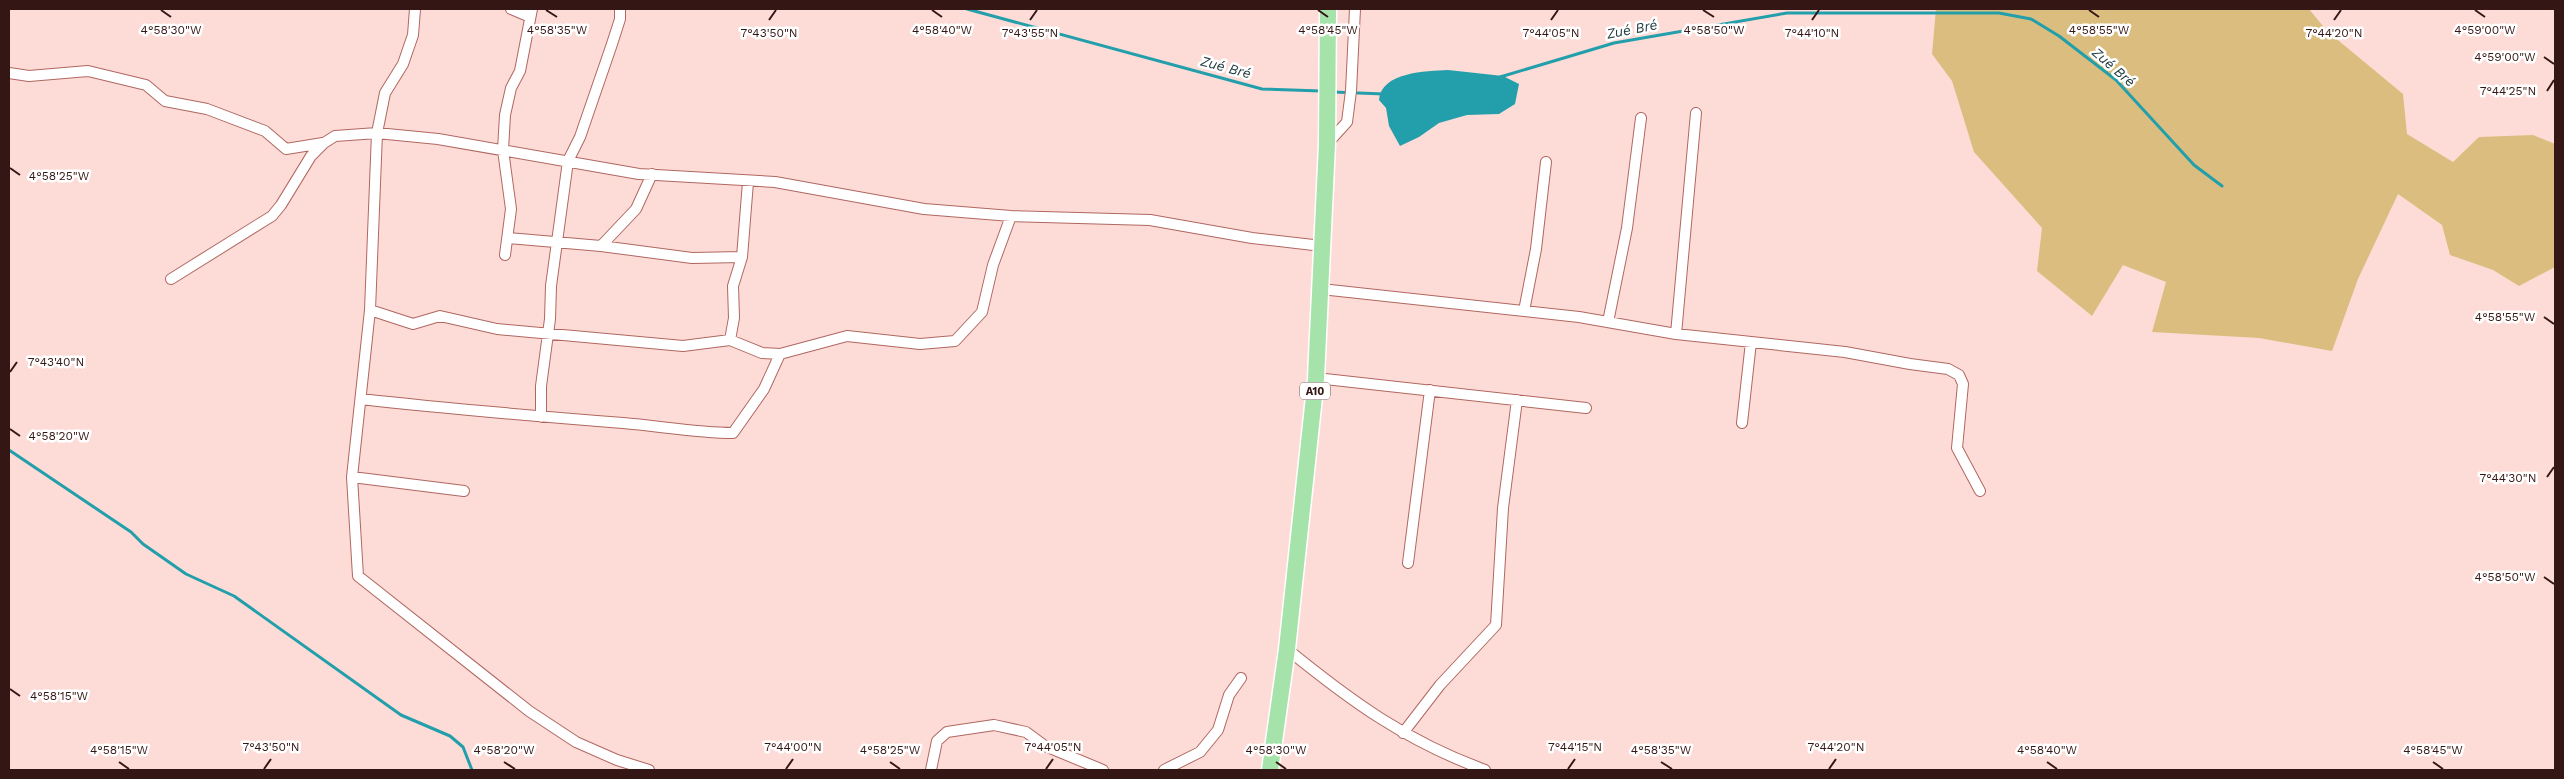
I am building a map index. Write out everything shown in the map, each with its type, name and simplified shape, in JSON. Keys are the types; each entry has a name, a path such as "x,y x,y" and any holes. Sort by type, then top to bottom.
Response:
{"main road":[{"name":"A10","path":"1270,770 1287,649 1316,378 1327,144 1328,9"}],"street":[{"path":"415,9 413,35 403,64 384,93 377,133 370,310 352,477 358,576 529,711 576,742 617,760 649,770"},
{"path":"505,255 511,209 503,150 504,115 511,88 520,71 531,13 511,9"},
{"path":"541,417 541,386 568,161 580,137 612,44 620,19 620,9"},
{"path":"1327,144 1346,122 1351,91 1355,9"},
{"path":"9,74 29,76 88,71 146,85 166,101 207,109 265,131 286,149 324,143"},
{"path":"1676,334 1696,113"},
{"path":"1608,322 1627,228 1641,118"},
{"path":"171,279 272,216 281,205 311,156 324,143 335,136 377,133 438,139 568,161 598,168 748,182 775,182 924,209 1011,216 1150,220 1252,238 1322,246"},
{"path":"1524,312 1536,249 1546,162"},
{"path":"601,246 636,209 652,174"},
{"path":"730,340 734,318 733,286 742,257 748,182"},
{"path":"370,310 413,324 440,316 497,328 682,346 730,340 762,353 780,354 847,336 920,344 955,341 982,312 993,264 1011,216"},
{"path":"508,238 601,246 692,258 742,257"},
{"path":"1321,290 1608,322 1676,334 1845,352 1948,369 1959,375 1963,384 1957,448 1980,491"},
{"path":"1742,423 1751,342"},
{"path":"360,400 675,427 714,433 733,433 764,389 780,354"},
{"path":"1316,378 1586,408"},
{"path":"1408,563 1430,390"},
{"path":"1403,733 1440,685 1496,625 1503,508 1517,400"},
{"path":"352,477 464,491"},
{"path":"1287,649 1343,695 1403,733 1444,755 1485,770"},
{"path":"1164,770 1200,752 1218,730 1229,695 1242,678"},
{"path":"931,770 937,741 947,732 994,725 1026,732 1045,746 1103,770"}],"shaded area":[{"path":"1936,9 2309,9 2327,31 2403,94 2407,134 2453,162 2479,137 2533,135 2555,144 2555,267 2519,286 2493,270 2450,255 2442,225 2398,194 2358,279 2332,351 2259,338 2152,332 2166,282 2123,265 2092,316 2037,271 2042,228 1974,152 1952,81 1932,54"}],"water":[{"path":"1448,70 1503,76 1519,84 1515,104 1499,114 1467,115 1439,123 1419,137 1400,146 1389,126 1386,108 1379,100 1382,91 1396,78 1428,71"}],"waterway":[{"name":"Zué Bré","path":"967,9 1262,89 1321,91"},
{"name":"Zué Bré","path":"1500,77 1614,43 1787,13 1999,13 2031,19 2059,36 2116,80 2194,165 2222,186"},
{"name":"Zué Bré","path":"1333,92 1384,94"},
{"path":"9,450 131,532 143,544 186,574 234,596 401,715 450,736 463,747 472,770"}]}
